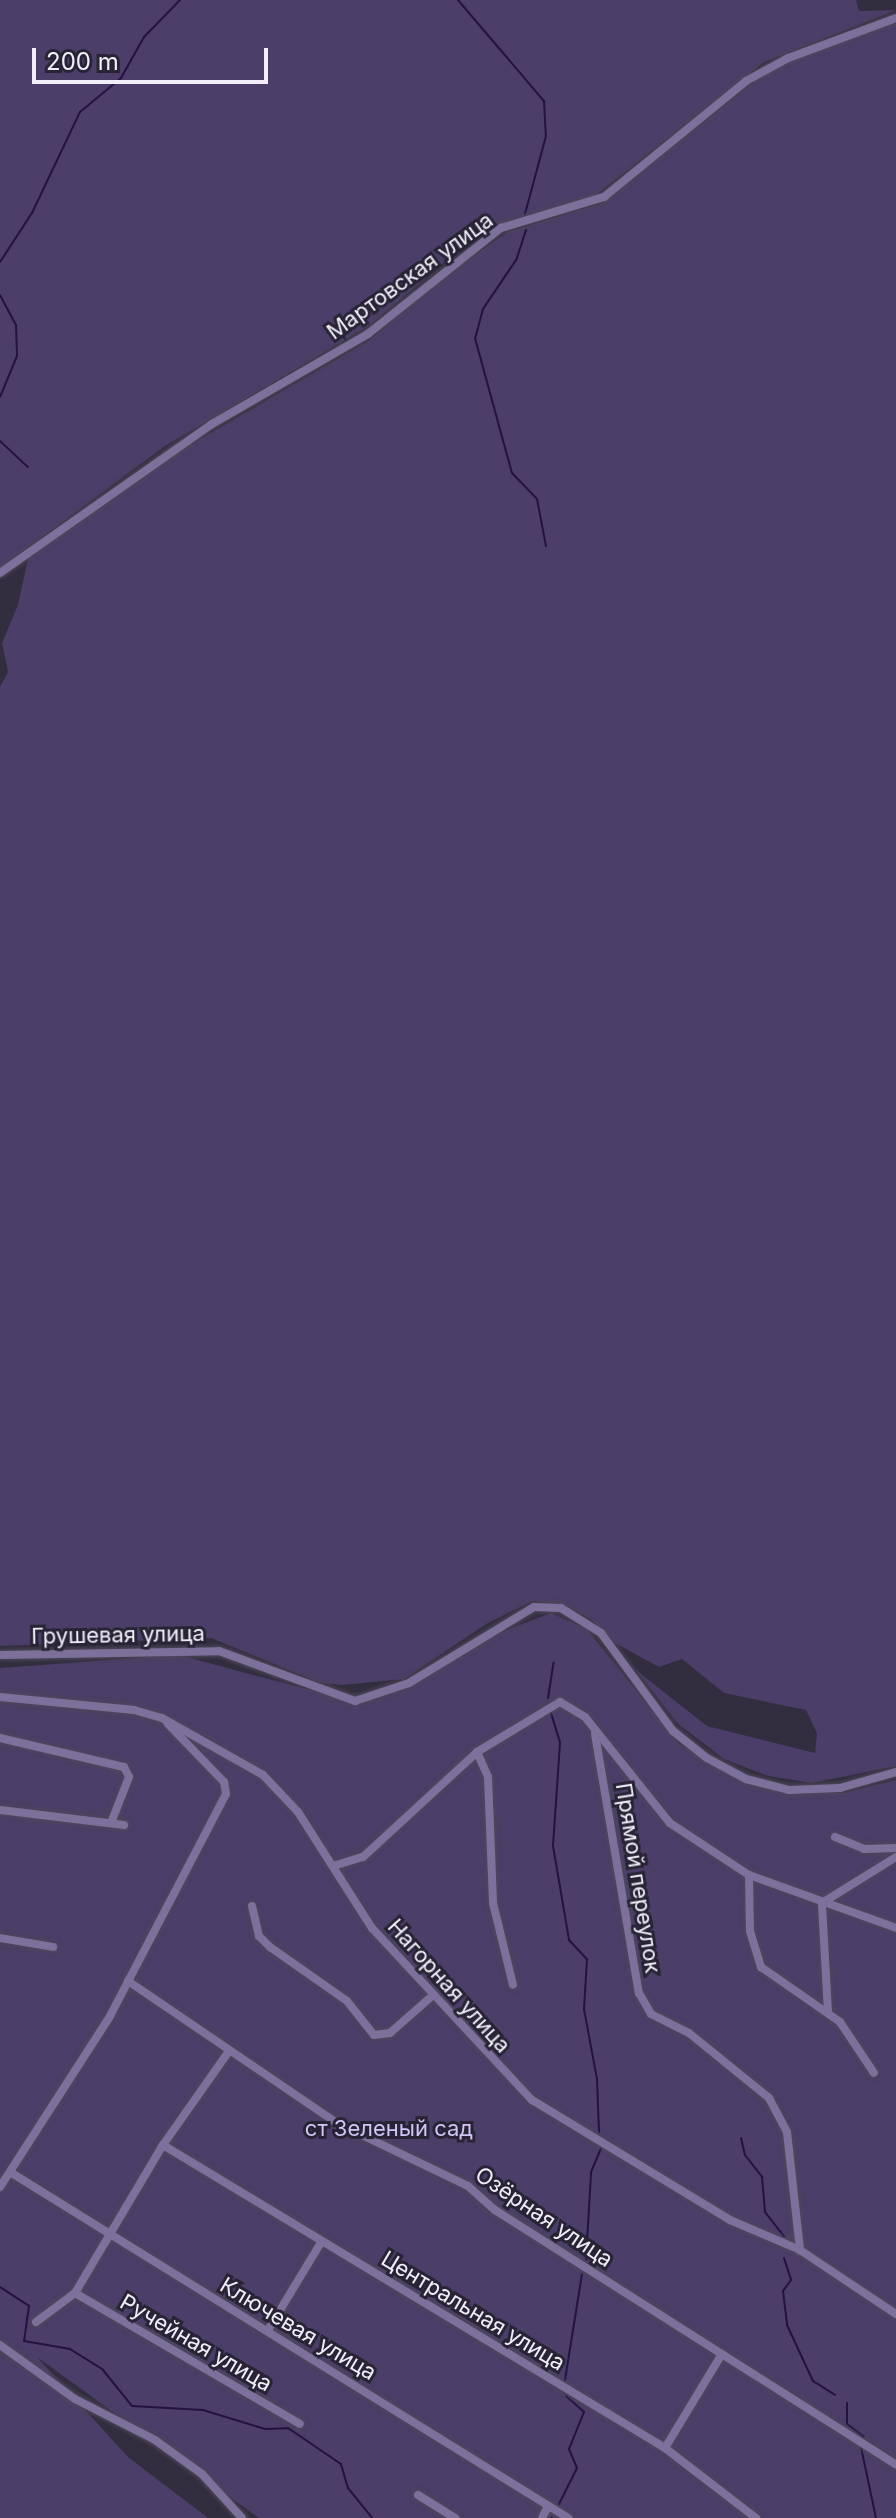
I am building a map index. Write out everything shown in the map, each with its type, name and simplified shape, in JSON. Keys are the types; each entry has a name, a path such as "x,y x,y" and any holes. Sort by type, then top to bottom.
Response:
{"street":[{"name":"Мартовская улица","path":"0,573 212,424 368,334 501,228 604,197 746,81 788,58 896,18"},
{"name":"Грушевая улица","path":"0,1655 219,1651 355,1701 409,1683 524,1612 561,1608 601,1633 673,1731 707,1758 746,1779 789,1790 827,1788 896,1772"},
{"name":"Нагорная улица","path":"0,1697 134,1710 162,1718 263,1775 298,1812 372,1928 532,2100 730,2220 800,2250 896,2314"},
{"path":"333,1866 363,1857 477,1752 560,1702 577,1710 670,1823 749,1875 896,1928"},
{"path":"0,2187 128,1981 226,1794 224,1782 162,1718"},
{"name":"Прямой переулок","path":"594,1729 639,1993 651,2014 689,2033 769,2098 787,2132 800,2250"},
{"path":"0,1738 124,1767 129,1777 111,1823"},
{"path":"477,1752 488,1777 493,1903 513,1985"},
{"path":"0,1810 124,1825"},
{"path":"835,1837 864,1849 896,1848"},
{"path":"822,1903 896,1857"},
{"path":"749,1875 750,1931 761,1967 828,2012 854,2037 874,2073"},
{"path":"822,1903 828,2012"},
{"path":"252,1906 259,1936 347,2001 374,2035 390,2033 432,1996"},
{"path":"0,1938 53,1947"},
{"name":"Озёрная улица","path":"128,1981 364,2139 468,2186 495,2210 896,2464"},
{"path":"36,2322 75,2293 163,2145 229,2051"},
{"name":"Центральная улица","path":"163,2145 665,2448 756,2518"},
{"name":"Ключевая улица","path":"10,2172 109,2238 268,2330 568,2518"},
{"path":"268,2330 322,2241"},
{"name":"Ручейная улица","path":"75,2293 300,2424"},
{"path":"0,2345 75,2399 167,2448 202,2474 242,2518"},
{"path":"665,2448 722,2354"},
{"path":"418,2495 455,2518"},
{"path":"542,2518 548,2506"}],"green space":[{"path":"0,0 856,0 859,11 896,10 764,62 593,197 507,221 461,248 370,325 165,446 0,568"},
{"path":"896,23 896,1766 812,1783 768,1776 724,1759 677,1723 636,1670 707,1726 815,1753 817,1733 806,1710 724,1693 682,1659 659,1667 615,1643 591,1619 563,1604 532,1601 488,1623 404,1679 342,1685 321,1683 211,1638 0,1646 0,687 8,672 2,643 18,605 28,558 175,454 370,340 436,282 508,232 603,203 751,84 794,57"},
{"name":"ст Зеленый сад","path":"551,1613 587,1629 678,1743 735,1778 782,1793 843,1793 896,1780 896,2518 259,2518 37,2357 128,2457 208,2518 0,2518 0,1668 179,1655 358,1703 408,1687 491,1636"}],"waterway":[{"path":"0,262 32,213 80,112 121,78 144,37 180,0"},
{"path":"458,0 544,101 546,136 525,214"},
{"path":"526,230 516,260 483,309 475,338 512,473 537,499 546,546"},
{"path":"0,295 16,325 17,356 0,397"},
{"path":"0,441 28,467"},
{"path":"548,1698 554,1662"},
{"path":"551,1713 560,1743 553,1846 569,1940 587,1959 584,2009 597,2079 599,2132"},
{"path":"741,2138 745,2155 762,2177 765,2212 784,2236"},
{"path":"586,2260 591,2172 601,2149"},
{"path":"784,2258 791,2280 783,2291 787,2325 813,2381 835,2395"},
{"path":"565,2380 582,2274"},
{"path":"0,2287 29,2306 24,2341 70,2349 103,2370 132,2406 203,2410 265,2429 288,2428 341,2464 348,2488 372,2518"},
{"path":"559,2504 577,2468 569,2449 584,2412 566,2396"},
{"path":"847,2403 847,2424 864,2437"},
{"path":"861,2447 876,2518"}]}
